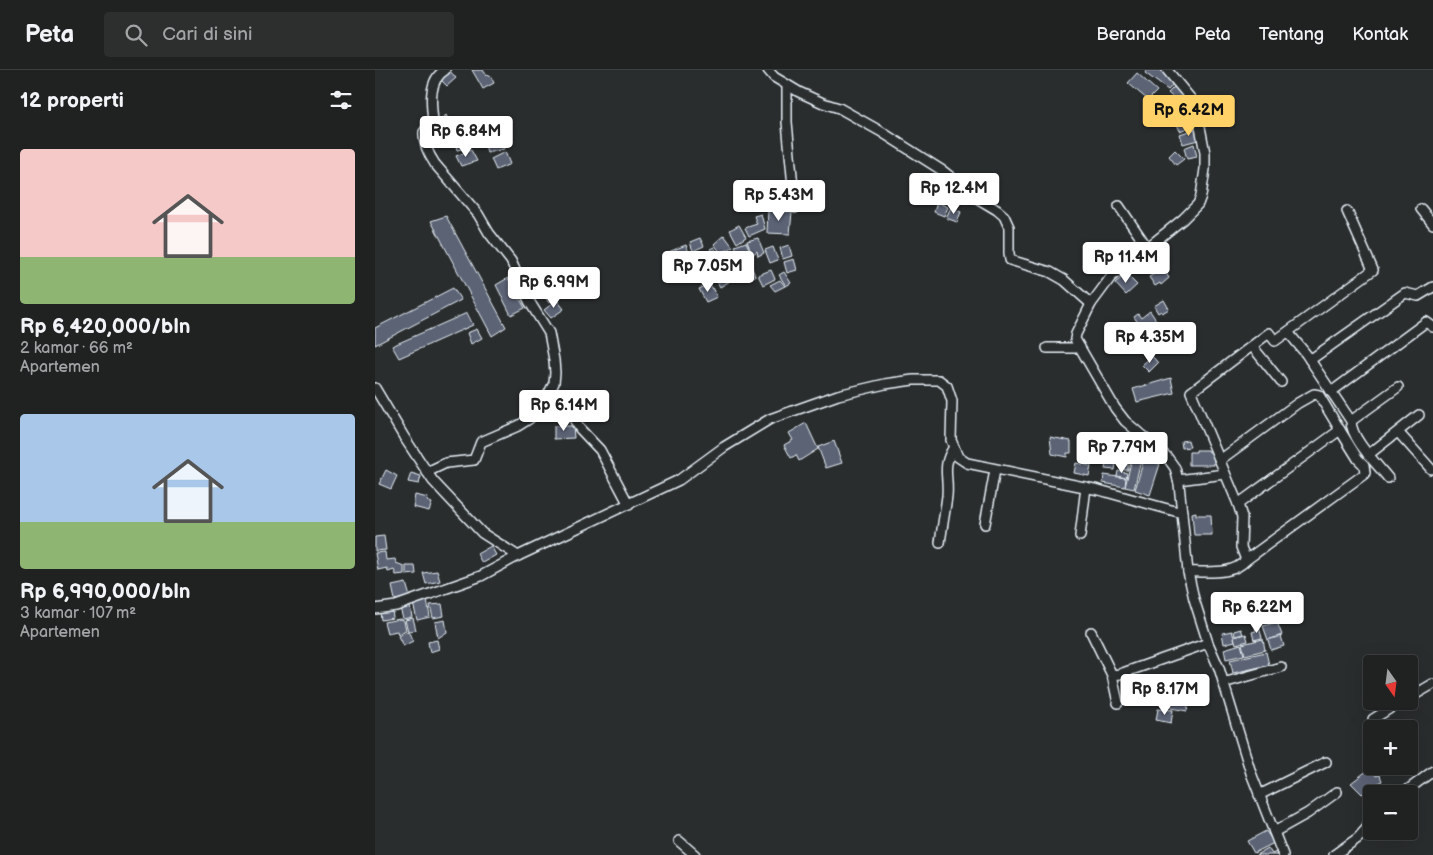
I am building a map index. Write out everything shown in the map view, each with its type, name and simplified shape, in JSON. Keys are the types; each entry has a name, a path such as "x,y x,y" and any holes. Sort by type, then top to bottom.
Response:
{"street":[{"path":"427,472 446,463 474,460 481,442 518,426 529,419 548,396 554,383 555,373 549,333 529,301 511,261 489,233 478,214 435,164 425,141 423,132 433,121 430,104 431,95 437,77 445,70"},
{"path":"768,70 774,77 787,85 823,103 839,108 879,131 943,171 977,198 997,210 1004,216 1009,227 1010,260 1050,272 1065,280 1091,304"},
{"path":"1167,70 1191,99 1197,111 1205,153 1204,184 1193,210 1111,277 1091,304 1075,336 1115,408 1125,421 1167,457 1175,468 1188,572 1208,643 1259,795 1283,855"},
{"path":"787,85 787,122 795,208"},
{"path":"1119,206 1147,247"},
{"path":"1421,209 1433,224"},
{"path":"1246,560 1241,547 1242,517 1238,504 1191,392 1269,333 1275,341 1373,270 1347,211"},
{"path":"1309,360 1405,293 1418,296 1433,287"},
{"path":"1331,392 1426,322 1433,327"},
{"path":"1288,332 1351,421 1351,429 1368,455 1389,478"},
{"path":"1252,346 1281,382"},
{"path":"1047,348 1080,348"},
{"path":"375,609 396,606 481,576 518,556 629,505 679,480 724,446 770,419 838,395 885,384 913,380 933,379 944,383 951,393 953,423 951,432 954,447 958,457 967,463 1087,487 1139,500 1182,514"},
{"path":"1351,421 1399,387"},
{"path":"375,388 433,481 482,533 518,556"},
{"path":"1188,572 1232,570 1241,566 1246,560 1365,474 1364,465 1319,395 1312,394 1219,460"},
{"path":"548,396 565,406 580,429 600,450 629,505"},
{"path":"1368,455 1419,415"},
{"path":"1238,504 1341,430"},
{"path":"1398,432 1431,470"},
{"path":"940,543 947,498 945,470 947,460 954,447"},
{"path":"985,524 995,470"},
{"path":"1178,480 1225,474"},
{"path":"1080,536 1087,487"},
{"path":"1091,632 1112,675 1118,703"},
{"path":"1112,675 1120,674 1208,643"},
{"path":"1223,683 1281,668"},
{"path":"1418,693 1433,684"},
{"path":"1373,719 1388,710"},
{"path":"1259,795 1326,762"},
{"path":"1414,785 1433,770"},
{"path":"1274,832 1308,813 1337,792"},
{"path":"1334,855 1363,832"},
{"path":"679,841 695,855"}],"building":[{"path":"449,70 456,78 447,86 439,78"},
{"path":"472,70 483,70 487,76 490,75 494,83 483,89"},
{"path":"1147,70 1161,70 1174,83 1168,90 1145,73"},
{"path":"1137,73 1157,91 1148,100 1128,83"},
{"path":"1175,86 1185,97 1179,103 1168,93"},
{"path":"1185,102 1190,106 1182,112 1176,107"},
{"path":"1190,114 1196,124 1180,131 1176,122"},
{"path":"446,115 454,132 438,137 435,125"},
{"path":"493,125 495,133 499,133 504,149 487,153 481,128"},
{"path":"1195,129 1198,140 1183,144 1180,134"},
{"path":"463,136 467,148 457,150 454,138"},
{"path":"1194,144 1197,157 1187,159 1184,148"},
{"path":"471,150 477,161 461,166 456,156"},
{"path":"1175,150 1184,159 1176,165 1169,156"},
{"path":"505,152 510,164 496,170 491,159"},
{"path":"985,175 997,183 991,194 979,186"},
{"path":"937,202 948,207 944,216 934,212"},
{"path":"951,207 961,212 957,222 946,218"},
{"path":"768,210 792,212 790,234 767,233"},
{"path":"761,214 765,229 749,236 745,228 757,224 754,216"},
{"path":"446,216 506,327 492,336 431,221"},
{"path":"739,225 746,237 737,243 730,230"},
{"path":"724,235 733,247 721,253 714,244"},
{"path":"700,238 704,246 693,251 690,242"},
{"path":"758,238 764,253 758,256 757,251 752,255 747,241"},
{"path":"746,242 752,255 742,259 735,246"},
{"path":"686,245 690,255 676,262 677,268 671,269 666,253"},
{"path":"789,245 792,256 783,259 780,248"},
{"path":"714,247 719,257 716,258 710,249"},
{"path":"773,247 778,260 770,263 765,250"},
{"path":"735,250 739,260 728,263 724,254"},
{"path":"709,251 715,262 710,264 704,254"},
{"path":"702,256 707,267 700,269 695,258"},
{"path":"794,259 797,270 787,273 784,262"},
{"path":"749,260 755,276 749,279 742,262"},
{"path":"694,261 702,279 691,283 684,265"},
{"path":"741,262 743,269 735,272 732,265"},
{"path":"1163,268 1169,278 1161,285 1160,283 1155,286 1149,277"},
{"path":"723,269 730,281 720,287 713,274"},
{"path":"771,270 775,279 763,285 758,275"},
{"path":"784,272 791,283 786,286 779,275"},
{"path":"1126,274 1137,285 1126,295 1115,283"},
{"path":"508,278 525,308 511,315 496,285"},
{"path":"780,280 785,286 775,291 770,285"},
{"path":"547,281 558,298 549,303 538,286"},
{"path":"710,284 717,297 706,302 699,289"},
{"path":"453,288 461,300 375,345 375,328"},
{"path":"557,300 564,309 551,318 544,310"},
{"path":"1164,300 1169,309 1158,313 1154,306"},
{"path":"1150,311 1156,320 1143,330 1134,317 1138,314 1141,318"},
{"path":"467,313 473,325 399,358 392,346"},
{"path":"477,329 482,338 471,344 467,333"},
{"path":"1152,356 1158,363 1149,372 1142,365"},
{"path":"1171,378 1174,393 1137,402 1133,389"},
{"path":"806,423 818,449 799,461 796,455 791,458 784,445 793,440 789,433"},
{"path":"554,426 573,426 574,438 554,439"},
{"path":"1090,436 1108,438 1107,448 1089,446"},
{"path":"1050,437 1071,441 1071,453 1067,453 1067,457 1052,454"},
{"path":"1114,439 1125,440 1126,456 1112,454"},
{"path":"1188,440 1190,447 1182,448 1181,441"},
{"path":"834,441 842,463 826,468 818,447"},
{"path":"1196,450 1208,450 1214,453 1214,465 1189,465 1189,452 1196,452"},
{"path":"1106,453 1128,458 1128,470 1124,470 1123,464 1105,461"},
{"path":"1132,458 1141,460 1134,489 1125,487"},
{"path":"1144,459 1160,464 1150,495 1135,490"},
{"path":"1076,463 1091,466 1089,476 1074,473"},
{"path":"1106,463 1116,464 1115,470 1105,469"},
{"path":"386,470 397,476 391,489 379,484"},
{"path":"1118,471 1127,473 1126,478 1117,476"},
{"path":"411,473 421,476 419,484 408,482"},
{"path":"1104,475 1126,478 1125,487 1103,483"},
{"path":"415,495 428,498 427,501 432,503 429,511 413,507"},
{"path":"1196,512 1196,515 1211,515 1212,535 1194,535 1192,513"},
{"path":"384,536 386,550 375,551 375,537"},
{"path":"491,546 496,555 482,563 477,554"},
{"path":"385,552 386,560 395,559 396,563 404,566 404,574 396,575 394,570 388,572 387,568 378,570 375,553"},
{"path":"406,566 415,566 416,574 406,575"},
{"path":"437,571 440,581 426,584 423,573"},
{"path":"406,583 410,597 395,600 392,586"},
{"path":"1267,596 1274,609 1262,614 1256,601"},
{"path":"1281,596 1286,607 1280,610 1273,600"},
{"path":"427,599 430,617 417,620 413,603"},
{"path":"442,604 444,616 433,618 430,605"},
{"path":"410,606 412,617 403,619 400,608"},
{"path":"392,609 393,618 381,620 380,611"},
{"path":"413,618 416,630 408,631 405,620"},
{"path":"400,619 404,621 406,630 398,634 397,631 387,633 384,622"},
{"path":"445,620 447,632 438,638 435,622"},
{"path":"1277,622 1282,635 1268,640 1263,626"},
{"path":"1259,627 1262,638 1254,640 1252,632 1256,631 1255,628"},
{"path":"1241,629 1243,634 1235,636 1234,631"},
{"path":"408,631 413,641 403,646 398,636"},
{"path":"1232,631 1235,641 1224,644 1222,633"},
{"path":"1246,634 1248,641 1236,644 1234,637"},
{"path":"1281,636 1284,646 1271,650 1268,640"},
{"path":"1263,639 1265,650 1245,655 1242,644"},
{"path":"437,640 439,649 430,652 428,642"},
{"path":"1241,644 1244,655 1226,659 1224,649"},
{"path":"1266,652 1269,665 1233,673 1230,660"},
{"path":"1173,695 1190,697 1187,711 1171,708"},
{"path":"1158,709 1173,710 1171,723 1156,720"},
{"path":"1363,774 1380,775 1382,781 1376,785 1363,785 1362,794 1351,783"},
{"path":"1266,831 1274,843 1254,853 1247,841"},
{"path":"1268,848 1272,854 1276,852 1277,855 1256,855"}]}
